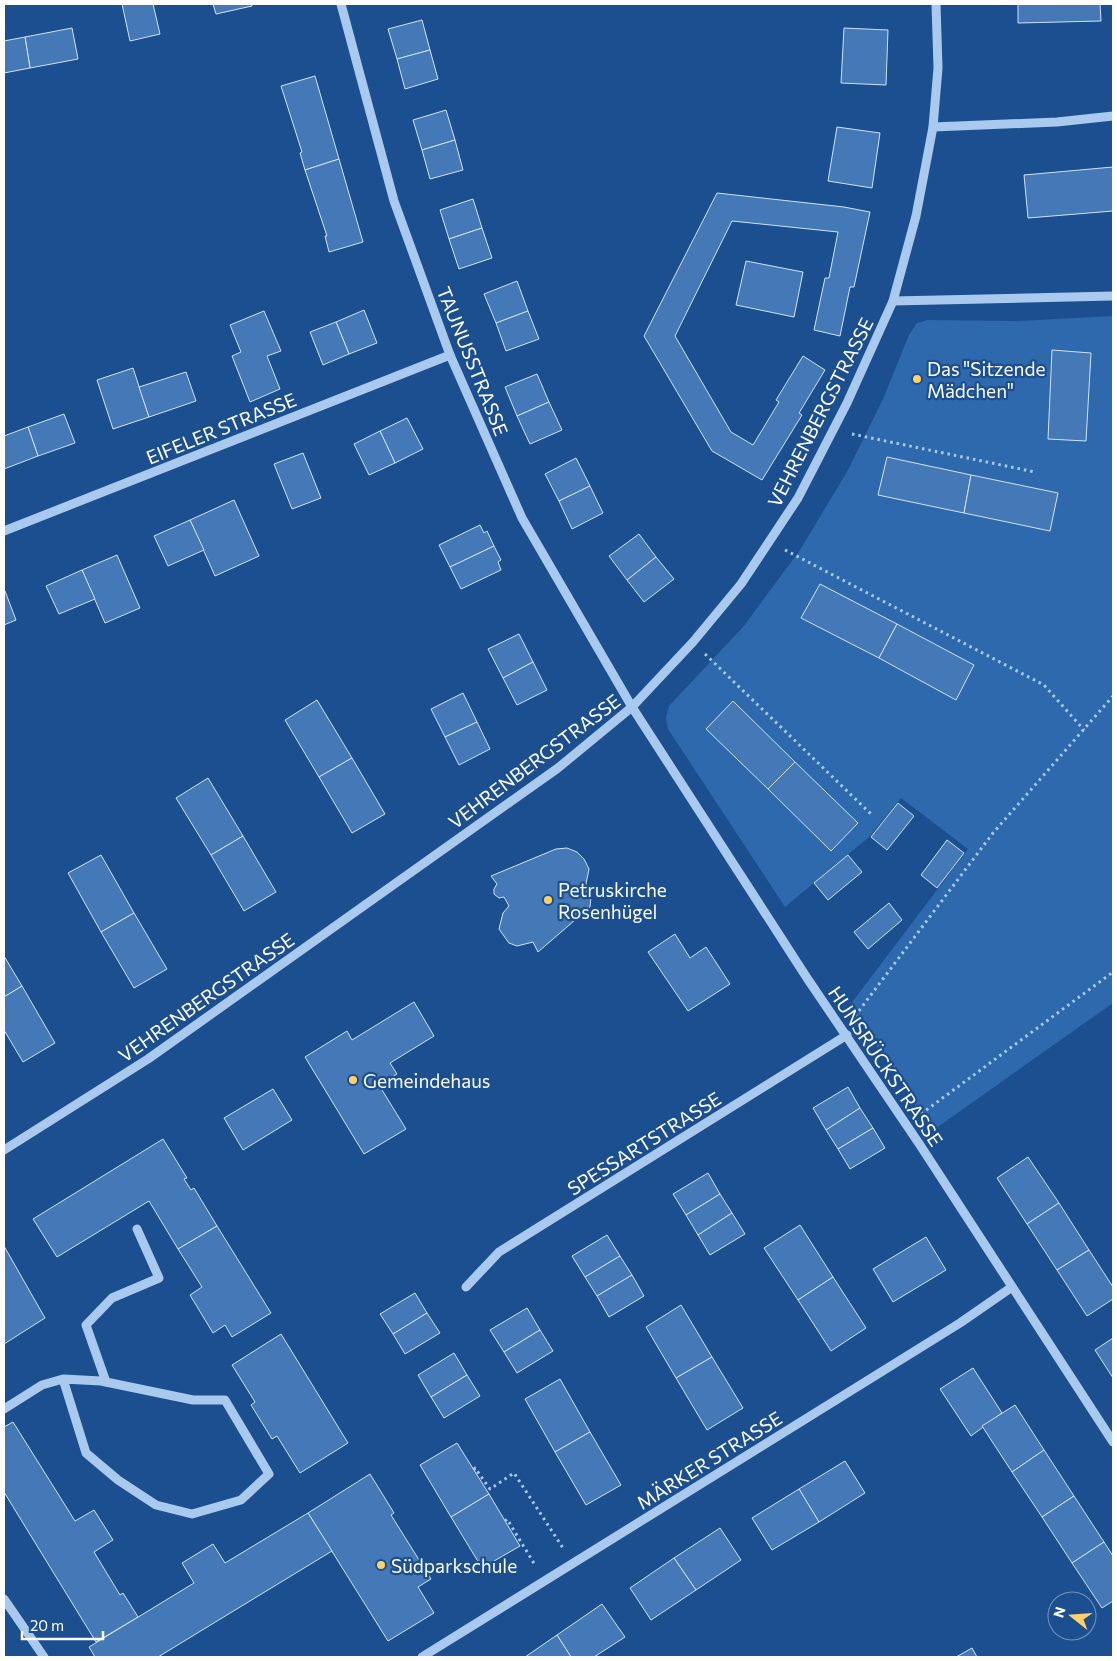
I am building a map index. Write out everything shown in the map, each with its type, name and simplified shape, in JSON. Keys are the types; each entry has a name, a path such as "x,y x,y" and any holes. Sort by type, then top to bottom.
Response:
{"street":[{"name":"TAUNUSSTRASSE","path":"341,4 394,201 450,355 522,518 632,707"},
{"name":"VEHRENBERGSTRASSE","path":"4,1150 148,1059 517,798 632,707 693,642 741,584 798,498 834,430 893,301 916,216 933,127 938,68 936,4"},
{"path":"933,127 1057,122 1113,116"},
{"path":"893,301 1113,296"},
{"name":"EIFELER STRASSE","path":"4,531 450,355"},
{"name":"HUNSRÜCKSTRASSE","path":"632,707 1113,1442"},
{"name":"SPESSARTSTRASSE","path":"466,1287 498,1252 847,1035"},
{"path":"106,1382 86,1325 112,1298 159,1278 137,1229"},
{"name":"MÄRKER STRASSE","path":"422,1657 960,1323 1012,1287"},
{"path":"4,1409 42,1385 63,1379 106,1382 193,1400 225,1400 269,1474 241,1500 192,1514 156,1505 118,1480 86,1453 63,1379"},
{"path":"4,1599 44,1657"}],"path":[{"path":"834,430 1035,472"},
{"path":"770,542 1044,686 1084,730"},
{"path":"693,642 872,815"},
{"path":"847,1035 858,1010 993,833 1113,696"},
{"path":"906,1124 1113,972"},
{"path":"474,1470 475,1468 490,1489 514,1474 573,1563"},
{"path":"505,1521 507,1519 544,1581"}],"shaded area":[{"path":"1113,316 1113,1003 932,1131 850,1005 968,849 901,798 869,837 785,907 668,729 666,718 669,706 743,627 800,550 848,470 883,399 909,335 917,323 928,320 1019,321"}],"building":[{"path":"122,4 153,4 160,34 130,41"},
{"path":"213,4 252,4 252,6 216,14"},
{"path":"1018,4 1100,4 1101,21 1018,23"},
{"path":"422,20 430,50 397,59 388,29"},
{"path":"72,28 78,59 30,68 25,37"},
{"path":"844,28 888,30 886,85 841,83"},
{"path":"25,37 30,68 4,73 4,41"},
{"path":"430,50 438,79 405,89 397,59"},
{"path":"315,76 339,159 305,170 300,153 302,152 281,86"},
{"path":"446,110 455,140 422,150 413,120"},
{"path":"837,127 880,133 872,188 828,181"},
{"path":"455,140 463,170 430,179 422,150"},
{"path":"339,159 363,242 329,252 325,236 327,236 305,170"},
{"path":"1113,167 1113,211 1028,218 1024,175"},
{"path":"717,193 844,207 870,212 854,287 850,287 840,336 814,330 825,278 829,278 838,232 732,221 675,336 731,432 753,445 779,402 776,400 803,356 825,370 799,413 802,415 762,480 712,451 644,336"},
{"path":"473,199 482,228 449,239 440,210"},
{"path":"482,228 492,258 459,269 449,239"},
{"path":"746,261 803,272 794,317 736,305"},
{"path":"517,281 528,311 496,323 484,294"},
{"path":"364,310 377,343 349,354 336,322"},
{"path":"264,311 281,351 267,356 280,389 250,402 232,356 241,352 230,325"},
{"path":"528,311 539,339 506,351 496,323"},
{"path":"336,322 349,354 323,365 310,332"},
{"path":"1052,350 1091,353 1086,441 1048,439"},
{"path":"133,368 149,417 113,429 97,380"},
{"path":"186,372 196,401 149,417 139,387"},
{"path":"537,374 549,402 517,416 505,387"},
{"path":"549,402 562,430 530,444 517,416"},
{"path":"64,414 75,443 38,456 28,427"},
{"path":"407,418 423,449 395,463 380,431"},
{"path":"28,427 38,456 4,469 4,436"},
{"path":"380,431 395,463 369,475 354,444"},
{"path":"303,453 321,498 292,509 274,464"},
{"path":"887,457 971,475 964,513 878,495"},
{"path":"576,458 590,486 559,501 545,474"},
{"path":"971,475 1058,493 1050,531 964,513"},
{"path":"590,486 603,513 572,529 559,501"},
{"path":"234,500 259,556 215,576 190,520"},
{"path":"190,520 204,550 168,566 154,536"},
{"path":"480,525 484,533 487,531 494,546 450,567 439,545"},
{"path":"639,534 656,557 627,580 609,556"},
{"path":"494,546 501,560 498,562 501,570 461,589 450,567"},
{"path":"117,555 140,608 105,623 82,570"},
{"path":"656,557 674,579 644,602 627,580"},
{"path":"82,570 95,599 59,614 46,586"},
{"path":"820,584 897,624 879,658 801,618"},
{"path":"4,592 16,620 4,625"},
{"path":"897,624 974,665 956,700 879,658"},
{"path":"519,634 533,662 503,678 488,649"},
{"path":"533,662 547,690 517,705 503,678"},
{"path":"463,693 477,722 445,737 431,709"},
{"path":"317,700 352,758 319,777 285,720"},
{"path":"733,701 795,762 768,789 706,729"},
{"path":"477,722 490,749 459,765 445,737"},
{"path":"352,758 385,814 352,833 319,777"},
{"path":"795,762 858,823 831,851 768,789"},
{"path":"208,778 243,836 211,855 176,798"},
{"path":"898,803 914,816 887,850 871,837"},
{"path":"243,836 276,892 244,911 211,855"},
{"path":"947,840 964,853 937,888 921,875"},
{"name":"Petruskirche Rosenhügel","path":"567,848 577,852 584,859 589,869 585,889 591,897 590,907 538,952 533,942 517,946 509,943 499,929 503,913 509,906 504,897 499,898 494,894 497,884 491,876 556,849"},
{"path":"101,855 134,913 101,932 68,873"},
{"path":"848,855 862,872 828,900 814,883"},
{"path":"889,903 902,920 868,949 854,932"},
{"path":"134,913 167,969 134,988 101,932"},
{"path":"675,934 690,958 706,947 730,984 688,1011 648,952"},
{"path":"4,956 22,986 4,997"},
{"path":"22,986 55,1043 23,1062 4,1030 4,997"},
{"name":"Gemeindehaus","path":"414,1002 434,1036 390,1063 397,1074 379,1085 406,1129 364,1154 305,1057 347,1031 352,1040"},
{"path":"848,1087 860,1108 826,1130 813,1108"},
{"path":"273,1089 292,1120 243,1150 224,1118"},
{"path":"860,1108 873,1128 838,1149 826,1130"},
{"path":"873,1128 885,1148 850,1169 838,1149"},
{"path":"163,1139 187,1178 184,1179 191,1190 194,1188 217,1226 178,1249 149,1201 57,1257 33,1219"},
{"path":"1028,1157 1059,1203 1027,1224 997,1178"},
{"path":"708,1173 720,1194 686,1215 673,1194"},
{"path":"720,1194 732,1213 698,1235 686,1215"},
{"path":"1059,1203 1089,1250 1057,1270 1027,1224"},
{"path":"732,1213 745,1234 710,1255 698,1235"},
{"path":"800,1225 833,1277 798,1300 764,1248"},
{"path":"217,1226 271,1313 232,1337 225,1325 213,1333 190,1295 202,1287 178,1249"},
{"path":"607,1235 620,1256 585,1277 572,1256"},
{"path":"926,1237 946,1270 893,1302 873,1269"},
{"path":"4,1246 45,1318 4,1344"},
{"path":"1089,1250 1113,1287 1113,1299 1087,1316 1057,1270"},
{"path":"620,1256 632,1275 597,1296 585,1277"},
{"path":"632,1275 644,1296 609,1317 597,1296"},
{"path":"833,1277 866,1328 831,1351 798,1300"},
{"path":"415,1293 427,1313 393,1334 380,1314"},
{"path":"681,1305 712,1357 676,1378 646,1327"},
{"path":"527,1308 540,1330 504,1352 490,1330"},
{"path":"427,1313 440,1333 405,1354 393,1334"},
{"path":"540,1330 553,1351 517,1373 504,1352"},
{"path":"281,1334 348,1443 300,1473 277,1436 272,1439 251,1405 255,1402 232,1365"},
{"path":"1113,1338 1113,1378 1095,1350"},
{"path":"454,1353 467,1375 431,1397 418,1375"},
{"path":"712,1357 743,1408 707,1430 676,1378"},
{"path":"973,1368 1002,1413 971,1436 940,1389"},
{"path":"467,1375 480,1396 444,1418 431,1397"},
{"path":"560,1379 590,1432 555,1452 525,1399"},
{"path":"1015,1405 1044,1450 1012,1472 982,1426"},
{"path":"13,1422 75,1521 94,1510 113,1540 94,1552 120,1595 123,1593 138,1617 96,1642 4,1492 4,1427"},
{"path":"590,1432 621,1485 586,1505 555,1452"},
{"path":"457,1443 489,1494 451,1517 420,1465"},
{"path":"1044,1450 1074,1496 1042,1517 1012,1472"},
{"path":"845,1461 865,1493 819,1522 799,1489"},
{"name":"Südparkschule","path":"370,1474 394,1513 391,1515 431,1579 418,1587 434,1613 388,1641 308,1513"},
{"path":"799,1489 819,1522 772,1550 752,1518"},
{"path":"489,1494 520,1546 482,1568 451,1517"},
{"path":"1074,1496 1104,1542 1072,1563 1042,1517"},
{"path":"308,1513 332,1551 158,1657 95,1657 89,1647 194,1583 182,1563 213,1544 225,1563"},
{"path":"720,1528 741,1560 696,1590 674,1558"},
{"path":"1104,1542 1113,1556 1113,1601 1102,1608 1097,1600 1097,1591 1091,1591 1072,1563"},
{"path":"674,1558 696,1590 651,1620 630,1588"},
{"path":"602,1604 625,1637 594,1657 571,1657 557,1635"},
{"path":"557,1635 571,1657 525,1657"},
{"path":"972,1648 977,1657 956,1657"}],"place":[{"name":"Das \"Sitzende Mädchen\"","path":"917,379"},
{"name":"Petruskirche Rosenhügel","path":"548,900"},
{"name":"Gemeindehaus","path":"353,1080"},
{"name":"Südparkschule","path":"381,1565"}]}
